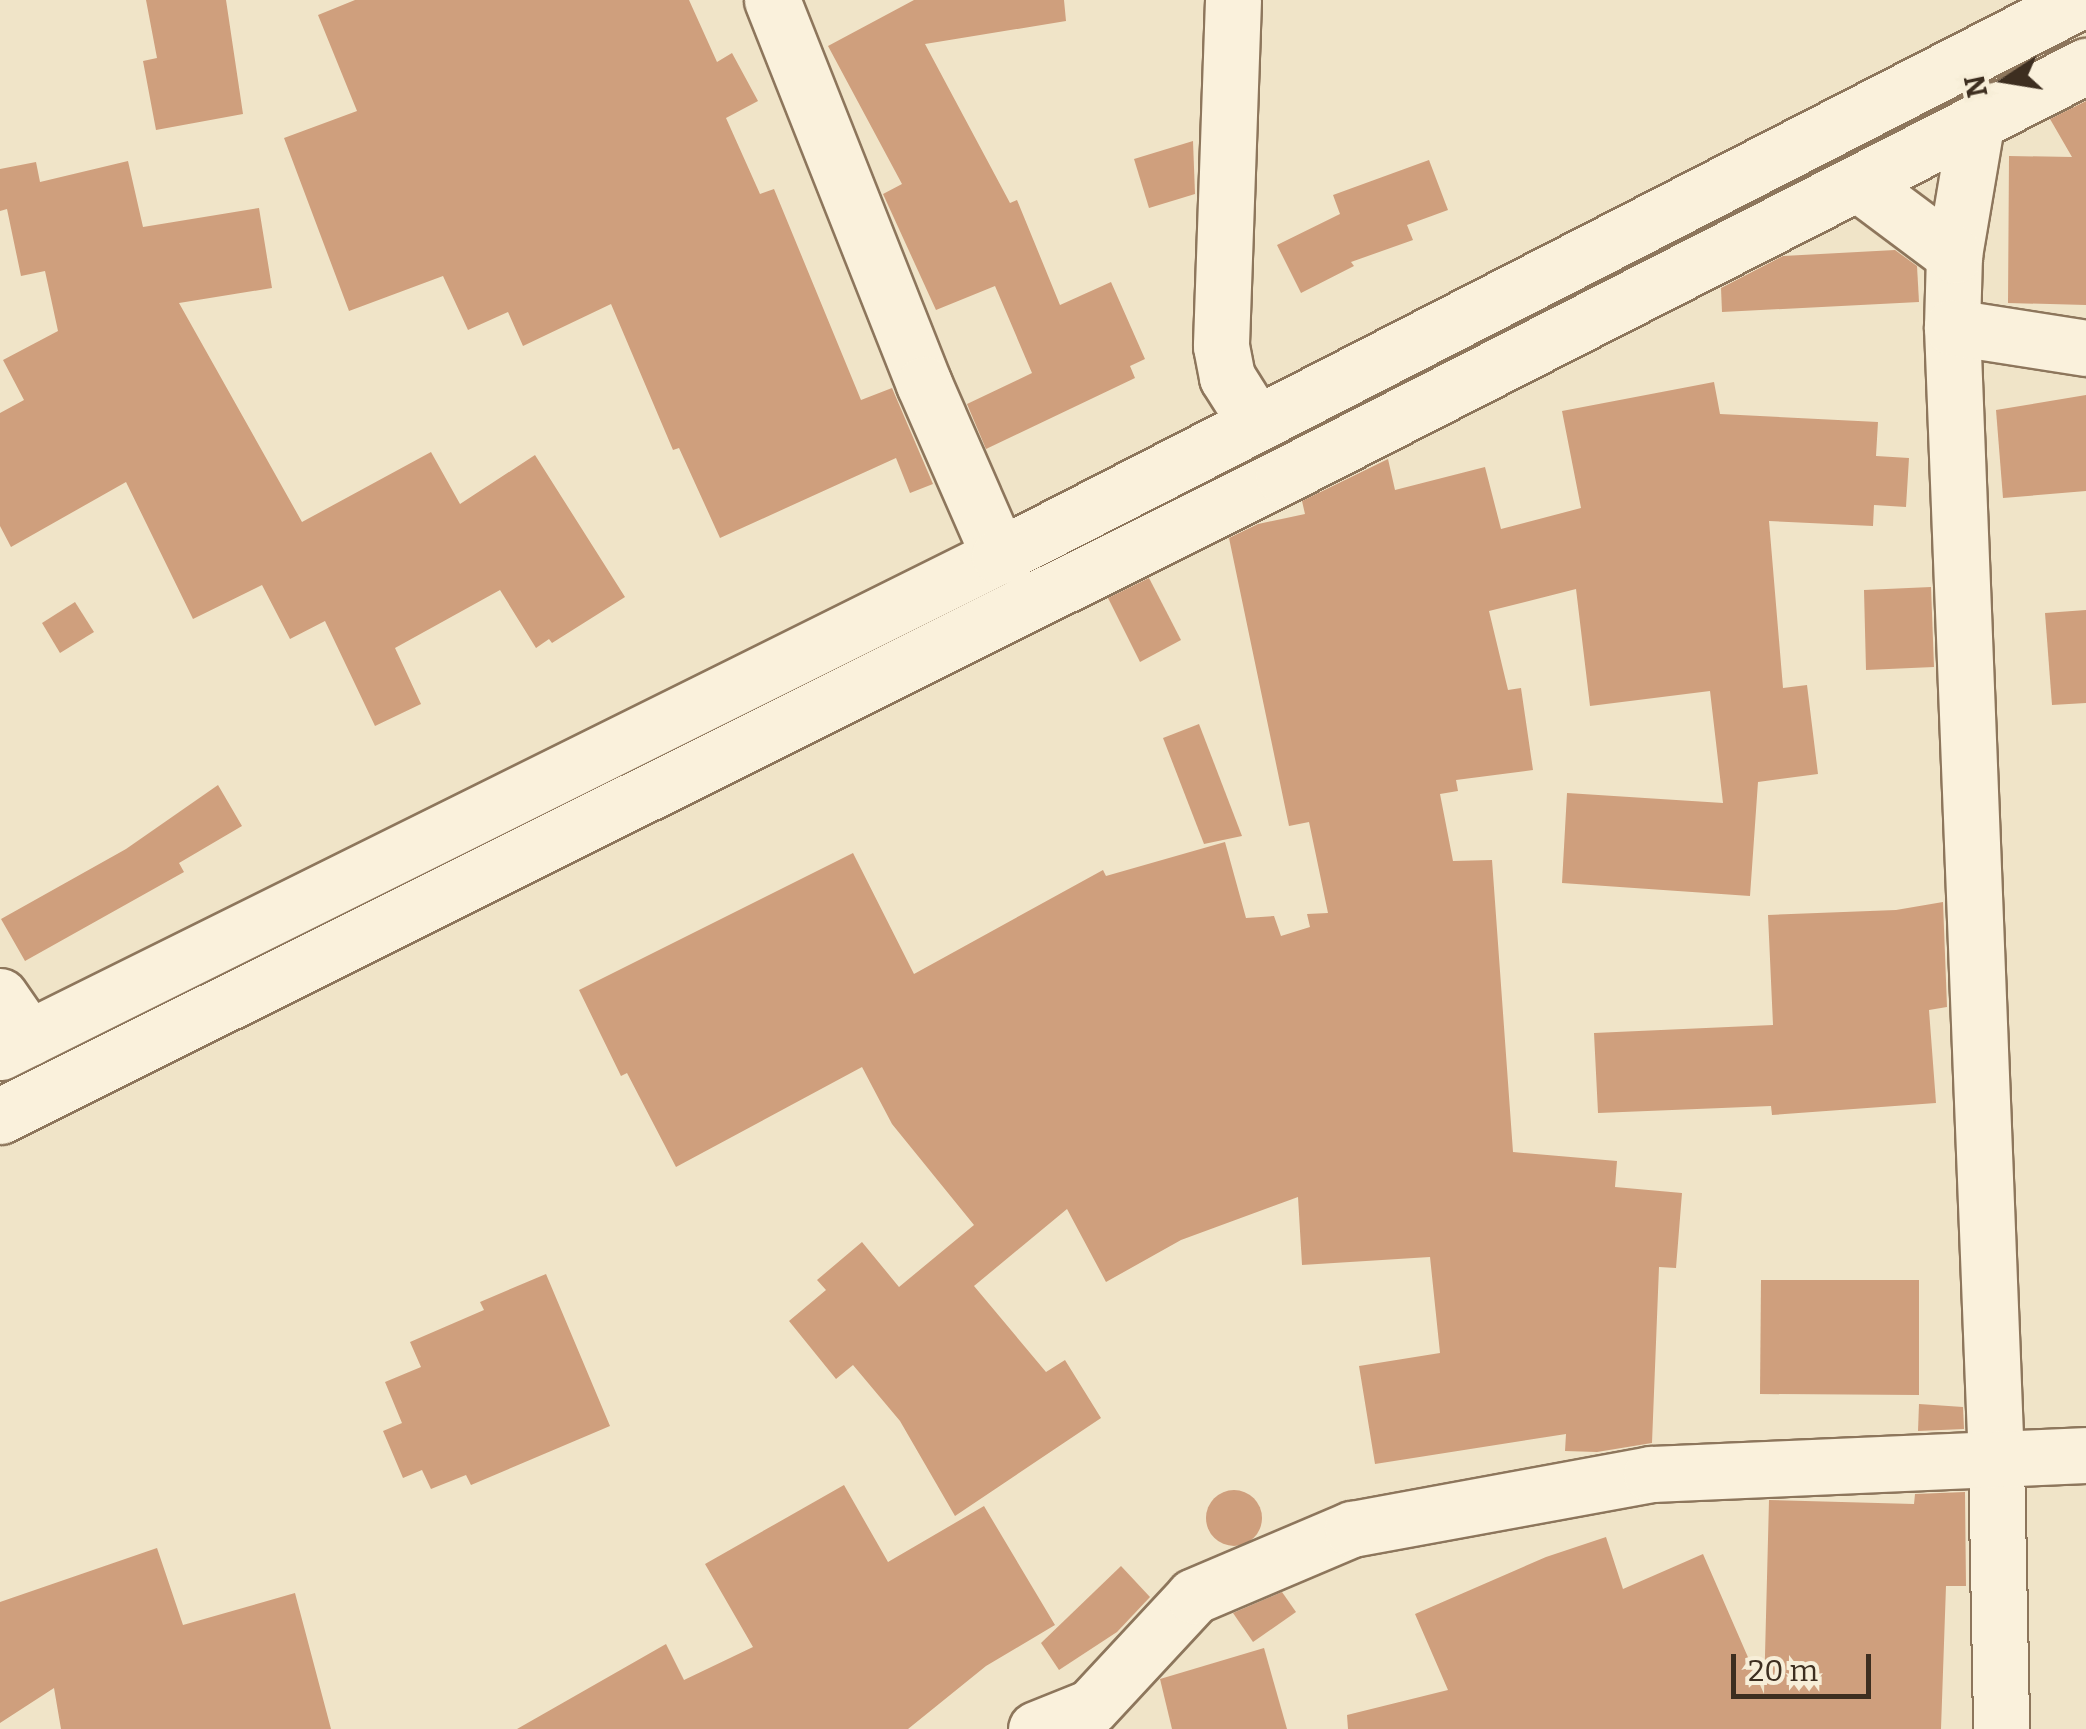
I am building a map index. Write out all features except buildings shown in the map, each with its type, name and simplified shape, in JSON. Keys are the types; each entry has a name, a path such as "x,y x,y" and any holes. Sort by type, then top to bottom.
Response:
{"street":[{"path":"772,0 917,366 999,556"},
{"path":"1233,0 1221,346 1227,377 1256,422"},
{"path":"10,1029 999,556 2082,0"},
{"path":"0,1116 1859,184 2086,66"},
{"path":"1976,125 1954,255 1952,327 1996,1460 2001,1729"},
{"path":"1859,184 1954,255"},
{"path":"1952,327 2086,348"},
{"path":"1036,1729 1091,1707 1194,1596 1352,1529 1651,1474 2086,1455"}]}
